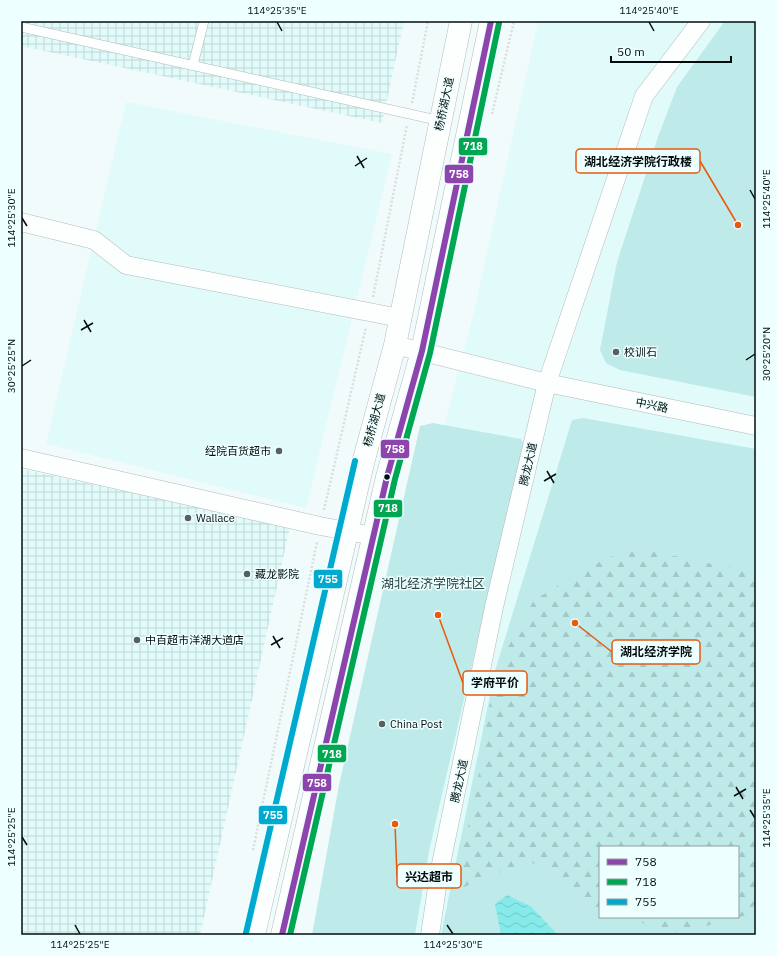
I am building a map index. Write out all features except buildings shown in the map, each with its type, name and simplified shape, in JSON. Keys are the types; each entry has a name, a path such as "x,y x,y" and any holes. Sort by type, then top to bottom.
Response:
{"main road":[{"name":"杨桥湖大道","path":"254,935 363,463 395,345 461,21"},
{"path":"282,935 387,477 422,351 490,21"}],"street":[{"name":"腾龙大道","path":"430,935 439,874 494,607 547,383 644,96 701,21"},
{"path":"21,222 94,240 126,265 400,318"},
{"name":"中兴路","path":"395,345 547,383 756,426"},
{"path":"21,458 320,526 374,536"}],"lane":[{"path":"193,65 204,21"},
{"path":"25,26 441,122"}],"path":[{"path":"252,854 320,526 370,312 428,21"}],"shaded area":[{"path":"21,21 404,21 382,123 21,46"},
{"path":"538,21 756,21 756,935 323,935 443,431 475,307"},
{"path":"126,102 392,154 306,508 46,444"},
{"path":"21,469 290,527 200,935 21,935"}],"green space":[{"path":"725,21 756,21 756,397 620,370 606,363 600,350 617,262 658,137 677,87"},
{"path":"583,418 756,449 756,935 558,935 532,907 500,934 501,935 441,935 495,671 572,420"},
{"path":"433,423 521,439 526,449 498,552 429,851 415,935 312,935 339,785 420,426"},
{"path":"632,547 707,563 756,571 756,902 747,915 739,917 739,846 599,846 599,911 596,910 558,875 528,861 454,891 476,791 495,671 534,600 591,566"},
{"path":"625,918 736,918 679,933"}],"water":[{"path":"507,895 532,907 558,935 501,935 495,904"}],"transit line":[{"name":"758","path":"282,935 387,477 422,351 491,21"},
{"name":"718","path":"290,935 395,479 430,353 499,23"},
{"name":"755","path":"246,933 355,461"}],"place":[{"name":"湖北经济学院行政楼","path":"738,225"},
{"name":"校训石","path":"616,352"},
{"name":"经院百货超市","path":"279,451"},
{"name":"Wallace","path":"188,518"},
{"name":"藏龙影院","path":"247,574"},
{"name":"学府平价","path":"438,615"},
{"name":"湖北经济学院","path":"575,623"},
{"name":"中百超市洋湖大道店","path":"137,640"},
{"name":"China Post","path":"382,724"},
{"name":"兴达超市","path":"395,824"}],"district":[{"name":"湖北经济学院社区","path":"433,583"}]}
